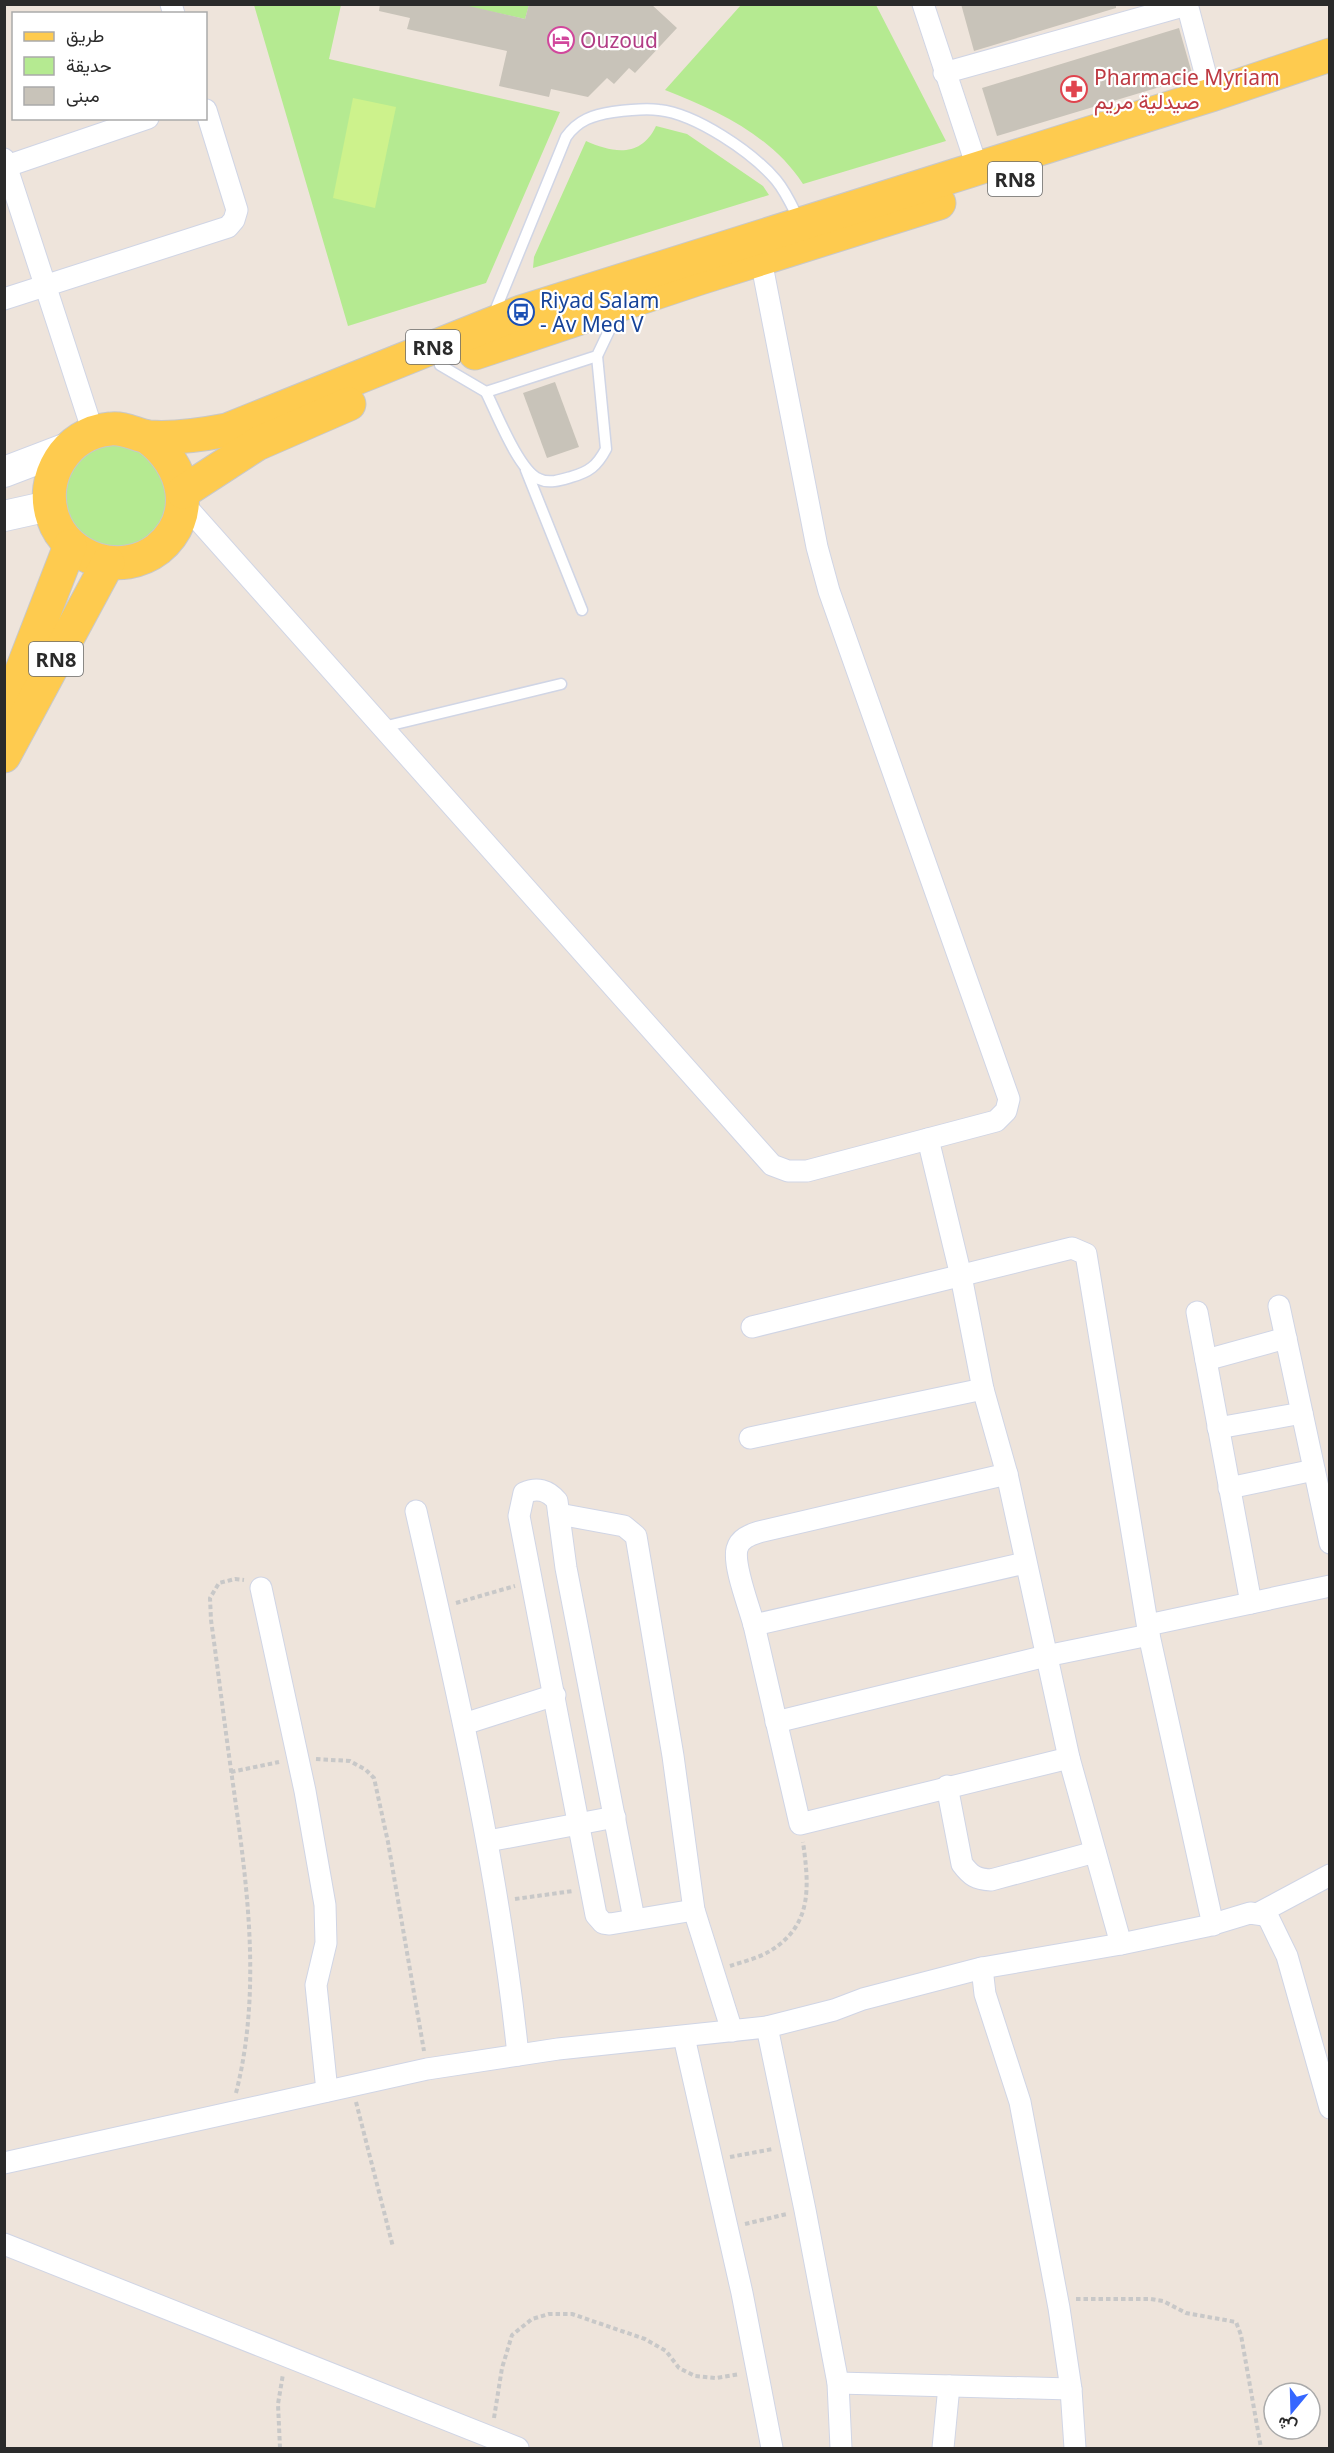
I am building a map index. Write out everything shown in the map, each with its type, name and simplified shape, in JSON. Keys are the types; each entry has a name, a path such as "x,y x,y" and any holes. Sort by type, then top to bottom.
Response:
{"main road":[{"name":"RN8","path":"147,437 193,436 226,430 490,323 977,167 1211,95 1329,55"},
{"name":"RN8","path":"80,440 111,429 130,430 147,437 161,447 172,460 183,498 257,444 440,365 1329,77"},
{"path":"4,472 80,440"},
{"path":"80,440 55,465 49,485 49,506 56,528 70,546 94,560 108,563 134,561 158,549 175,528 183,498"},
{"path":"4,516 49,506"},
{"name":"RN8","path":"4,706 20,675 70,546"},
{"name":"RN8","path":"4,756 108,563"}],"street":[{"path":"923,4 977,167"},
{"path":"944,73 1187,5 1211,95"},
{"path":"4,299 228,227 234,220 237,210 207,113"},
{"path":"80,440 45,285 6,162 142,120"},
{"path":"183,498 382,727 772,1165 788,1171 807,1170 996,1121 1006,1111 1009,1099 829,591 817,547 761,260"},
{"path":"928,1139 962,1276 983,1389 1007,1474 1069,1758 1121,1944"},
{"path":"752,1327 1072,1248 1086,1254 1149,1630 1213,1925"},
{"path":"1279,1306 1329,1543"},
{"path":"1197,1312 1251,1603"},
{"path":"1206,1360 1286,1338"},
{"path":"750,1438 983,1389"},
{"path":"1218,1428 1302,1413"},
{"path":"1229,1488 1314,1470"},
{"path":"1007,1474 759,1532 743,1539 737,1549 739,1568 800,1824 947,1786 1069,1758"},
{"path":"634,1919 566,1569 557,1501 551,1494 536,1489 524,1492 519,1516 598,1921 610,1924 694,1910"},
{"path":"416,1511 488,1841 499,1902 518,2055"},
{"path":"559,1514 624,1526 636,1536 673,1756 694,1910 732,2031"},
{"path":"754,1624 1025,1563"},
{"path":"776,1722 1251,1603 1329,1586"},
{"path":"261,1588 298,1758 327,1929 316,1985 327,2091"},
{"path":"464,1724 555,1695"},
{"path":"947,1786 962,1864 970,1874 978,1879 991,1880 1095,1852"},
{"path":"488,1841 615,1817"},
{"path":"4,2163 427,2069 518,2055 767,2028 834,2010 863,1999 982,1968 1121,1944 1259,1913 1329,1875"},
{"path":"1259,1913 1269,1919 1287,1956 1329,2108"},
{"path":"982,1968 985,1994 1020,2102 1057,2298 1071,2389 1075,2448"},
{"path":"767,2028 805,2210 837,2383 841,2448"},
{"path":"684,2037 728,2228 772,2448"},
{"path":"4,2244 288,2359 518,2448"},
{"path":"837,2383 1071,2389"},
{"path":"943,2448 949,2386"}],"lane":[{"path":"490,323 566,137 574,126 597,114 640,109 661,110 706,128 765,168 790,199 800,223"},
{"path":"524,467 539,479 555,481 587,472 599,463 606,450 597,356 621,305"},
{"path":"486,392 597,356"},
{"path":"440,365 486,392 524,467 582,610"},
{"path":"382,727 561,684"}],"path":[{"path":"231,2112 247,2034 250,1968 242,1832 231,1772 210,1598 219,1583 235,1579 261,1588"},
{"path":"438,1608 533,1581"},
{"path":"231,1772 298,1758 350,1761 366,1770 374,1778 388,1842 427,2069"},
{"path":"715,1971 769,1952 793,1932 803,1912 809,1882 800,1824"},
{"path":"499,1902 591,1888"},
{"path":"352,2087 393,2247"},
{"path":"712,2160 791,2145"},
{"path":"728,2228 805,2210"},
{"path":"1057,2298 1151,2299 1163,2301 1186,2313 1236,2322 1241,2335 1261,2448"},
{"path":"491,2438 502,2368 512,2335 532,2319 549,2314 572,2314 645,2339 666,2351 679,2368 695,2376 716,2378 758,2372"},
{"path":"279,2448 278,2404 288,2359"}],"green space":[{"path":"254,5 341,5 329,59 560,112 486,283 348,326"},
{"path":"460,5 529,5 525,19"},
{"path":"741,5 876,5 946,141 803,184 790,167 759,138 724,116 665,90"},
{"path":"353,98 396,107 375,208 333,198"},
{"path":"656,126 687,134 763,186 769,195 533,268 534,257 586,141 606,148 626,150 643,144"},
{"path":"108,441 146,450 172,493 161,531 125,548 113,552 102,552 84,539 59,507 73,459"}],"building":[{"name":"Ouzoud","path":"380,4 460,4 525,19 529,4 651,4 677,28 635,73 629,68 614,84 607,78 588,97 551,89 549,97 499,86 507,51 407,29 410,18 379,11"},
{"path":"961,4 1116,4 1116,8 974,51"},
{"path":"1179,28 1193,77 997,136 982,88"},
{"path":"555,382 579,447 547,458 523,393"}],"place":[{"name":"Ouzoud","path":"561,40"},
{"name":"Pharmacie Myriam صيدلية مريم","path":"1074,89"},
{"name":"Riyad Salam - Av Med V","path":"521,312"}]}
